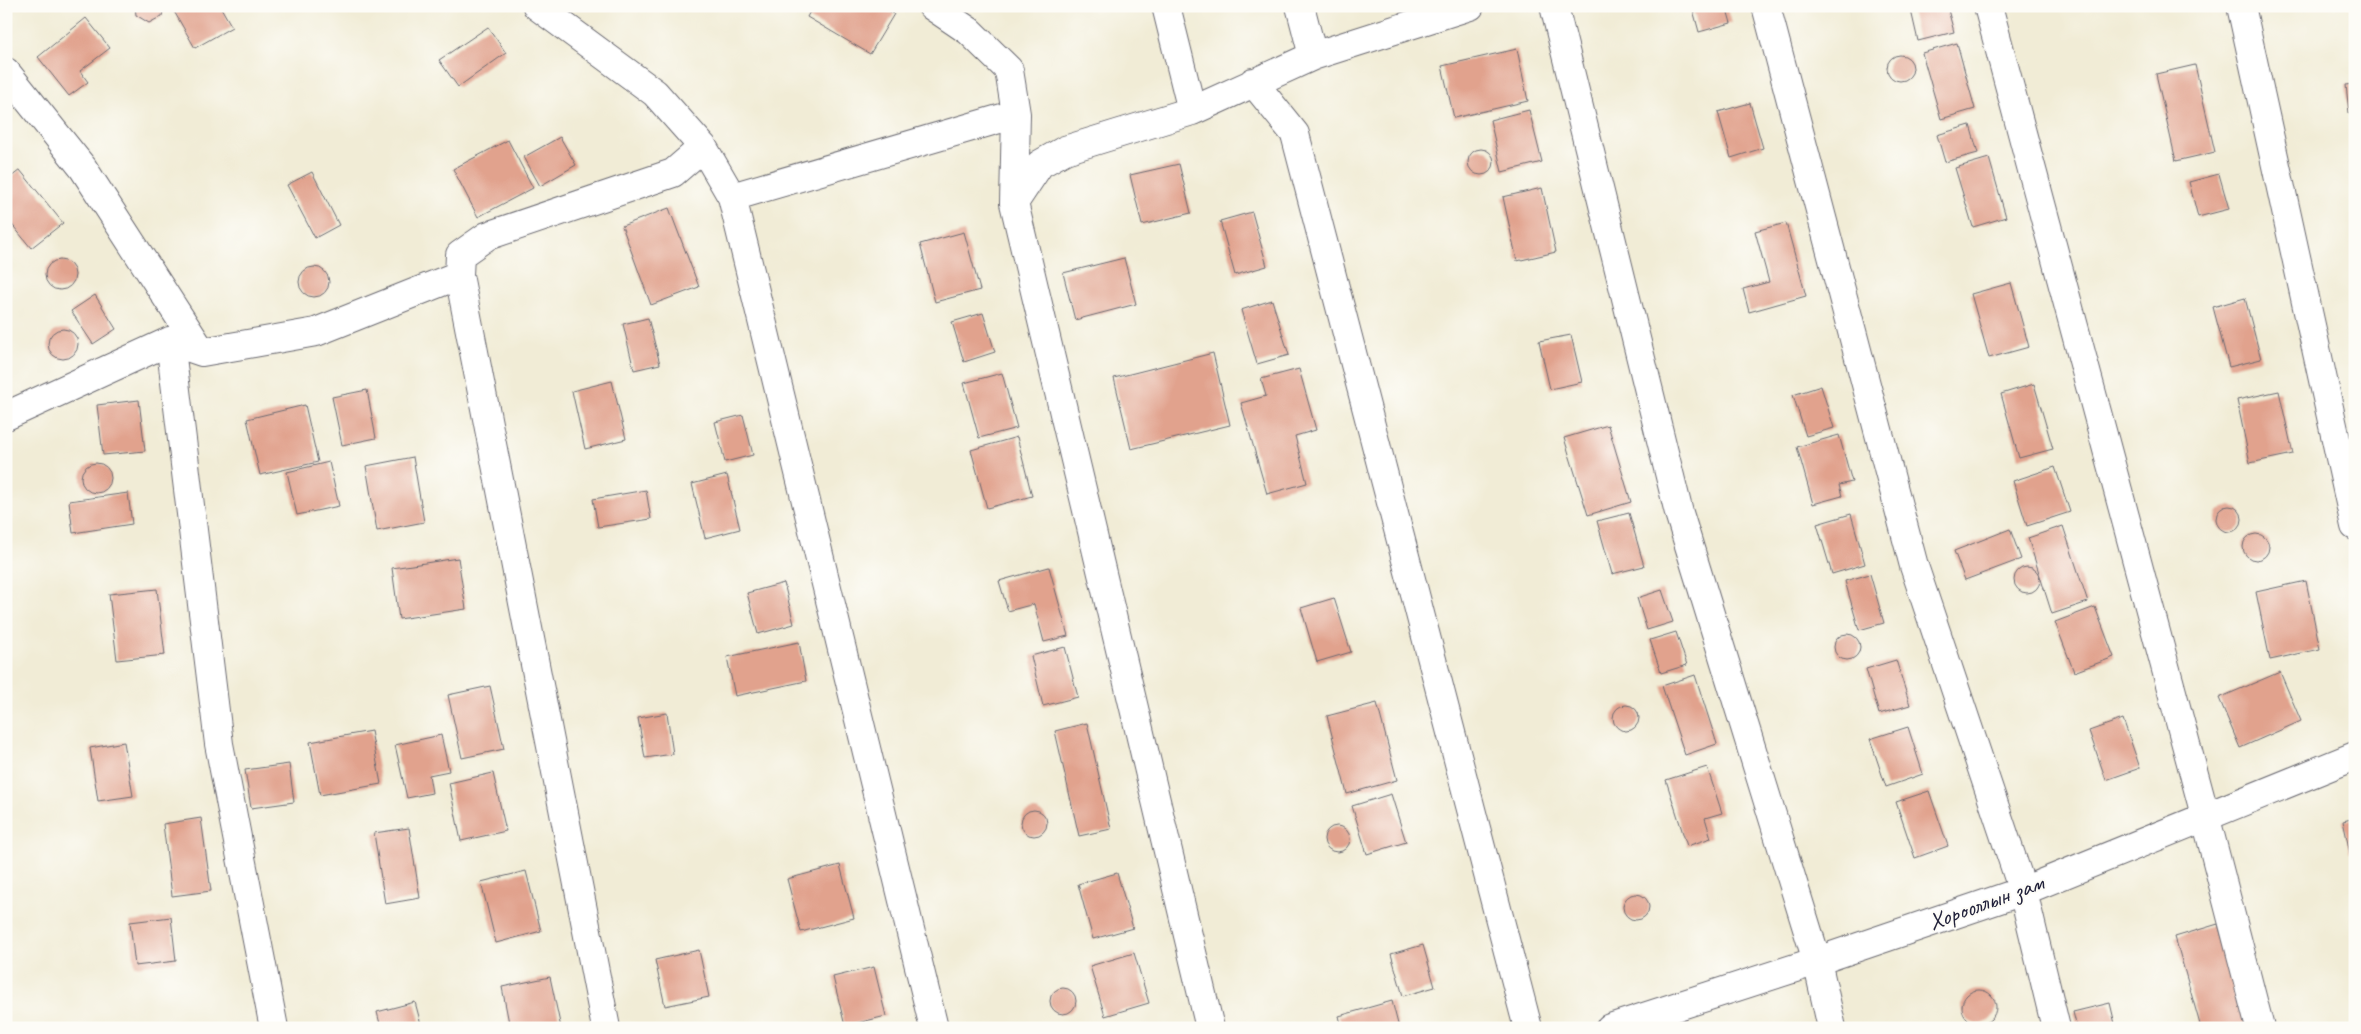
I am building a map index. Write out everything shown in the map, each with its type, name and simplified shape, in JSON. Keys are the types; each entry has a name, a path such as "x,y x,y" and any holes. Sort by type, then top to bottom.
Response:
{"street":[{"path":"537,6 655,93 703,147 732,197 934,1028"},
{"path":"932,6 969,31 1009,70 1016,114 1014,203 1210,1028"},
{"path":"1166,6 1192,111"},
{"path":"1300,6 1313,56"},
{"path":"1014,203 1040,164 1065,150 1192,111 1313,56 1470,6"},
{"path":"1554,6 1679,513 1817,961 1832,1028"},
{"path":"1766,6 1914,566 2023,891 2056,1028"},
{"path":"1988,6 2205,815 2260,1028"},
{"path":"2241,6 2355,526"},
{"path":"6,72 83,168 202,352"},
{"path":"1253,82 1295,134 1528,1028"},
{"path":"732,197 1016,114"},
{"path":"606,1028 459,275 460,255 487,236 673,173 703,147"},
{"path":"6,416 170,341 202,352 316,332 459,275"},
{"path":"170,341 219,744 274,1028"},
{"name":"Хорооллын зам","path":"1610,1028 1817,961 2023,891 2205,815 2355,756"}],"building":[{"path":"135,6 164,6 162,16 149,23 136,15"},
{"path":"171,6 220,6 232,27 195,48"},
{"path":"813,6 881,6 894,14 870,54 807,17"},
{"path":"1692,6 1726,6 1731,23 1699,32"},
{"path":"1910,6 1947,6 1954,32 1918,41"},
{"path":"86,18 110,48 80,71 88,82 69,96 38,57"},
{"path":"488,27 506,53 458,87 439,60"},
{"path":"1957,43 1975,109 1941,119 1922,53"},
{"path":"1517,49 1528,101 1454,118 1442,66"},
{"path":"1900,55 1909,59 1913,68 1909,77 1900,81 1891,77 1887,68 1891,59"},
{"path":"2195,65 2215,152 2176,161 2156,74"},
{"path":"2355,84 2355,112 2349,113 2346,85"},
{"path":"1750,103 1763,148 1731,158 1718,112"},
{"path":"1529,110 1542,162 1502,172 1490,120"},
{"path":"1970,125 1978,153 1945,162 1937,135"},
{"path":"560,137 576,165 540,186 524,157"},
{"path":"508,140 533,188 478,217 453,169"},
{"path":"1481,149 1490,153 1494,162 1490,171 1481,175 1472,171 1468,162 1472,153"},
{"path":"1989,158 2006,217 1973,227 1955,168"},
{"path":"1179,164 1191,213 1142,225 1130,175"},
{"path":"20,170 63,223 31,248 6,217 6,181"},
{"path":"312,172 339,225 315,238 287,185"},
{"path":"2219,174 2229,209 2198,217 2189,182"},
{"path":"1542,188 1556,252 1517,261 1503,197"},
{"path":"669,208 699,287 651,305 622,226"},
{"path":"1252,212 1267,266 1235,275 1220,221"},
{"path":"1786,223 1806,296 1749,312 1743,289 1769,282 1755,231"},
{"path":"964,232 980,290 935,302 920,244"},
{"path":"1124,258 1136,304 1075,320 1063,273"},
{"path":"60,260 66,261 74,269 74,281 66,289 60,290 54,289 46,281 45,275 46,269 54,261"},
{"path":"314,267 320,268 328,276 328,288 320,296 314,297 308,296 300,288 299,282 300,276 308,268"},
{"path":"2011,283 2029,347 1989,358 1971,294"},
{"path":"95,295 116,329 93,344 71,311"},
{"path":"2245,298 2261,359 2229,367 2213,307"},
{"path":"1272,300 1289,355 1257,364 1241,310"},
{"path":"983,313 995,352 964,362 952,322"},
{"path":"648,318 660,364 634,370 623,324"},
{"path":"63,329 69,330 77,338 77,350 69,358 63,359 57,358 49,350 48,344 49,338 57,330"},
{"path":"1571,335 1582,382 1550,389 1539,341"},
{"path":"1213,353 1230,425 1131,449 1114,378"},
{"path":"1299,369 1316,430 1295,436 1307,483 1267,494 1241,403 1266,396 1261,379"},
{"path":"1002,373 1017,428 979,438 964,383"},
{"path":"612,381 626,439 585,449 572,391"},
{"path":"2034,384 2053,449 2019,458 2001,394"},
{"path":"1821,386 1834,428 1806,436 1793,395"},
{"path":"367,390 376,438 342,445 332,397"},
{"path":"2279,391 2293,454 2250,463 2237,400"},
{"path":"139,400 145,451 103,455 97,405"},
{"path":"305,405 318,462 260,475 247,419"},
{"path":"743,415 753,455 725,462 715,422"},
{"path":"1608,425 1631,502 1588,515 1564,438"},
{"path":"1839,435 1852,482 1839,485 1842,496 1813,504 1797,447"},
{"path":"1017,437 1032,496 987,508 971,450"},
{"path":"413,457 424,522 377,531 366,466"},
{"path":"329,462 339,506 297,515 287,472"},
{"path":"96,463 102,464 110,472 110,484 102,492 96,493 90,492 82,484 81,478 82,472 90,464"},
{"path":"2055,467 2070,512 2027,526 2013,481"},
{"path":"727,475 740,529 705,538 692,484"},
{"path":"646,490 651,519 598,527 593,499"},
{"path":"128,493 132,524 73,533 69,501"},
{"path":"2229,506 2238,510 2242,519 2238,528 2229,532 2220,528 2216,519 2220,510"},
{"path":"1629,513 1644,566 1612,574 1597,521"},
{"path":"1851,514 1865,564 1832,574 1817,524"},
{"path":"2063,526 2088,602 2052,614 2028,538"},
{"path":"2010,529 2021,559 1965,580 1954,551"},
{"path":"2256,534 2265,538 2269,547 2265,556 2256,560 2247,556 2243,547 2247,538"},
{"path":"458,558 466,609 399,619 392,568"},
{"path":"1049,567 1068,636 1044,642 1034,604 1008,611 999,581"},
{"path":"2027,567 2036,571 2040,580 2036,589 2027,593 2018,589 2014,580 2018,571"},
{"path":"1870,574 1884,623 1859,630 1845,581"},
{"path":"2306,581 2320,649 2270,660 2256,592"},
{"path":"784,583 794,624 758,634 747,593"},
{"path":"157,589 165,655 117,660 109,594"},
{"path":"1662,590 1673,622 1647,630 1637,598"},
{"path":"1334,598 1351,652 1317,662 1301,608"},
{"path":"2095,607 2114,657 2074,672 2055,622"},
{"path":"1676,632 1687,665 1661,673 1650,640"},
{"path":"1847,634 1856,638 1860,647 1856,656 1847,660 1838,656 1834,647 1838,638"},
{"path":"799,642 806,681 735,696 727,657"},
{"path":"1065,647 1078,697 1043,706 1031,656"},
{"path":"1896,660 1910,705 1879,714 1866,669"},
{"path":"2280,672 2301,721 2240,748 2219,698"},
{"path":"1695,675 1717,744 1685,755 1662,686"},
{"path":"490,686 504,749 462,758 448,695"},
{"path":"1377,703 1397,780 1347,794 1327,716"},
{"path":"1626,705 1635,709 1639,718 1635,727 1626,731 1617,727 1613,718 1617,709"},
{"path":"667,713 673,754 645,758 638,718"},
{"path":"2123,719 2140,768 2106,780 2089,731"},
{"path":"1087,723 1111,829 1079,836 1055,731"},
{"path":"1908,727 1923,774 1886,787 1870,739"},
{"path":"371,731 381,784 320,795 310,742"},
{"path":"441,735 449,771 429,775 432,793 407,798 395,745"},
{"path":"124,742 133,796 98,801 90,748"},
{"path":"289,764 294,802 251,808 245,770"},
{"path":"1707,767 1722,813 1705,818 1711,838 1687,846 1666,780"},
{"path":"493,773 506,831 461,841 449,783"},
{"path":"1929,791 1948,846 1915,858 1896,802"},
{"path":"1391,794 1406,842 1367,854 1352,806"},
{"path":"1034,810 1043,814 1047,823 1043,832 1034,836 1025,832 1021,823 1025,814"},
{"path":"201,818 211,891 172,896 163,824"},
{"path":"2355,818 2355,852 2350,853 2343,821"},
{"path":"1337,826 1346,830 1350,839 1346,848 1337,852 1328,848 1324,839 1328,830"},
{"path":"409,828 420,898 385,904 374,833"},
{"path":"840,865 854,918 801,932 787,879"},
{"path":"526,871 541,931 496,943 481,882"},
{"path":"1117,873 1133,928 1093,939 1078,884"},
{"path":"1636,894 1645,898 1649,907 1645,916 1636,920 1627,916 1623,907 1627,898"},
{"path":"171,917 176,961 135,966 130,922"},
{"path":"2218,924 2248,1028 2201,1028 2175,937"},
{"path":"1423,945 1435,987 1403,996 1391,954"},
{"path":"699,950 709,997 665,1006 655,960"},
{"path":"1134,953 1149,1003 1105,1016 1090,966"},
{"path":"874,967 886,1016 845,1026 833,977"},
{"path":"550,977 561,1028 510,1028 502,987"},
{"path":"1063,988 1072,992 1076,1001 1072,1010 1063,1014 1054,1010 1050,1001 1054,992"},
{"path":"1979,990 1986,991 1991,995 1995,1000 1995,1014 1991,1019 1986,1023 1979,1024 1972,1023 1967,1019 1963,1014 1962,1007 1963,1000 1967,995 1972,991"},
{"path":"1392,1001 1399,1028 1342,1028 1339,1016"},
{"path":"415,1002 422,1028 381,1028 377,1012"},
{"path":"2110,1003 2116,1028 2077,1028 2073,1012"}]}
